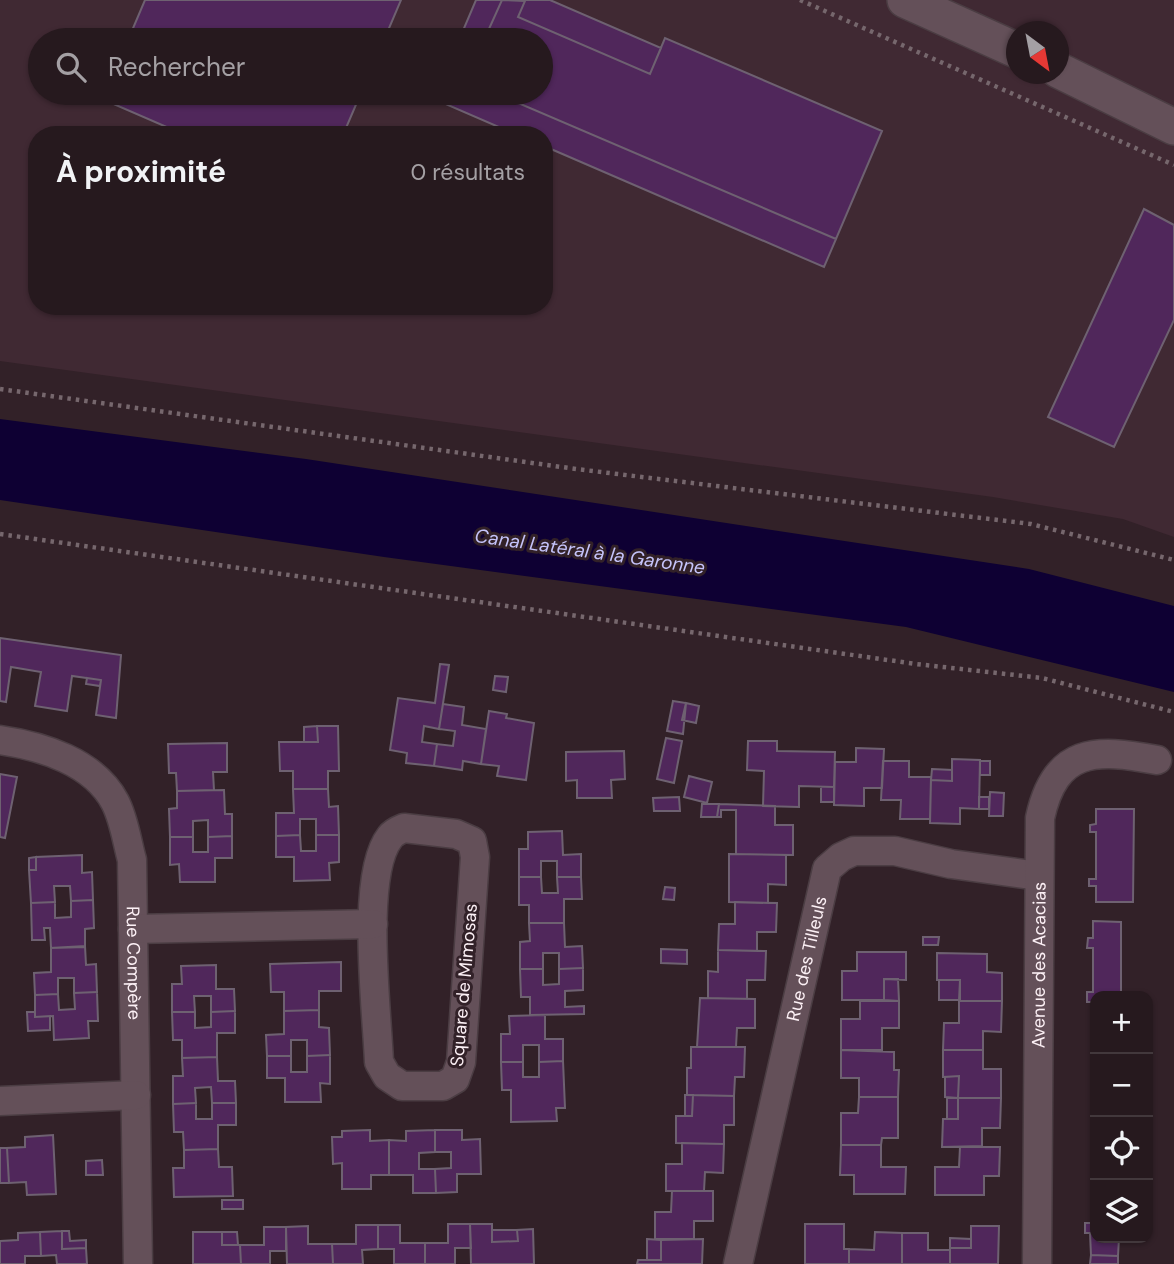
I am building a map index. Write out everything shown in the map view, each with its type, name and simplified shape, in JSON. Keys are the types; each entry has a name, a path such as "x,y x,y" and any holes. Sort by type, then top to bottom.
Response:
{"street":[{"path":"905,0 1006,45"},
{"path":"1069,75 1174,127"},
{"name":"Rue Compère","path":"0,740 29,744 84,767 115,802 132,860 138,1264"},
{"name":"Avenue des Acacias","path":"1037,1264 1040,818 1047,788 1067,765 1082,756 1131,755 1157,760"},
{"name":"Square de Mimosas","path":"404,828 456,834 472,841 475,857 461,1062 455,1079 443,1086 401,1086 387,1076 379,1062 373,924 375,877 382,852 391,835 404,828"},
{"name":"Rue des Tilleuls","path":"738,1264 827,869 841,857 854,851 895,851 951,863 1039,876"},
{"path":"133,929 373,924"},
{"path":"0,1099 136,1095"}],"path":[{"path":"800,0 1174,165"},
{"path":"0,389 562,467 1031,524 1174,560"},
{"path":"0,534 916,664 1042,678 1174,712"}],"shaded area":[{"path":"0,0 1174,0 1174,537 1123,519 993,497 0,361"}],"water":[{"name":"Canal Latéral à la Garonne","path":"0,419 306,459 1029,569 1174,606 1174,692 906,627 384,557 0,500"}],"building":[{"path":"145,0 401,0 389,28 133,28"},
{"path":"476,0 502,0 489,28 464,28"},
{"path":"502,0 525,1 518,17 543,28 489,28"},
{"path":"523,0 550,0 661,48 650,74 553,32 553,28 543,28 518,17 525,1"},
{"path":"553,32 650,74 665,38 882,131 836,239 523,105 553,105"},
{"path":"116,105 356,105 347,126 164,126"},
{"path":"448,105 523,105 836,239 824,267 553,150 553,126 496,126"},
{"path":"1144,209 1174,225 1174,320 1114,447 1048,417"},
{"path":"0,638 121,655 116,718 96,715 101,680 72,676 67,711 35,706 41,672 11,667 6,702 0,701"},
{"path":"440,664 449,665 439,729 424,726 422,742 437,744 434,766 406,763 407,753 390,750 398,698 435,703"},
{"path":"495,676 508,677 506,692 493,690"},
{"path":"87,678 101,680 100,686 86,684"},
{"path":"673,701 686,703 683,734 667,731"},
{"path":"686,703 699,706 696,723 682,720"},
{"path":"443,704 464,707 462,725 486,729 481,764 463,761 462,770 434,766 437,744 453,746 455,731 439,729"},
{"path":"489,711 507,714 506,718 534,723 526,780 497,776 499,766 481,764"},
{"path":"317,726 338,726 339,771 328,771 328,789 293,789 293,771 280,771 279,742 318,742"},
{"path":"317,726 318,742 304,742 304,727"},
{"path":"666,738 682,741 674,783 657,779"},
{"path":"748,741 777,741 777,751 835,752 834,787 799,786 799,807 763,806 764,771 747,770"},
{"path":"227,743 227,772 213,772 214,790 177,791 176,773 169,773 168,744"},
{"path":"856,748 884,749 882,788 864,788 864,806 834,805 835,762 856,762"},
{"path":"624,751 625,779 611,780 612,798 577,798 577,780 566,781 566,752"},
{"path":"952,759 980,760 979,809 960,808 960,824 930,823 931,780 952,781"},
{"path":"883,761 909,761 909,777 931,777 930,819 900,819 901,800 881,800"},
{"path":"980,761 990,761 990,775 980,775"},
{"path":"932,769 952,770 952,781 931,780"},
{"path":"0,774 17,777 5,838 0,837"},
{"path":"689,776 712,782 707,803 684,797"},
{"path":"821,787 834,787 834,802 821,802"},
{"path":"293,789 328,789 329,807 338,806 339,835 316,835 316,819 300,819 300,835 276,836 276,813 294,813"},
{"path":"224,790 225,814 232,814 232,836 208,837 208,820 193,821 193,837 170,837 169,809 177,808 177,791"},
{"path":"990,792 1004,793 1003,816 989,816"},
{"path":"679,797 680,811 654,811 653,798"},
{"path":"979,797 989,797 989,809 979,809"},
{"path":"702,804 719,804 717,817 701,817"},
{"path":"719,804 775,806 775,825 793,825 793,855 736,854 736,810 721,810 721,817 717,817"},
{"path":"1096,809 1134,809 1133,902 1096,902 1096,886 1089,886 1089,879 1096,879 1096,832 1090,832 1090,825 1096,824"},
{"path":"562,831 563,855 581,854 581,877 557,877 557,861 541,861 541,877 519,877 519,849 528,849 528,832"},
{"path":"300,835 301,851 316,851 316,835 339,835 339,862 329,863 330,880 294,881 294,857 276,857 276,836"},
{"path":"232,836 232,858 215,858 215,882 180,882 179,864 170,865 170,837 193,837 193,852 208,852 208,837"},
{"path":"729,854 786,855 786,885 768,884 768,903 729,902"},
{"path":"82,855 82,873 92,872 93,900 71,901 70,886 54,886 55,902 31,903 29,870 36,870 36,857"},
{"path":"36,857 36,870 29,870 29,858"},
{"path":"519,877 541,877 542,893 558,893 557,877 581,877 582,899 564,899 564,923 529,923 529,905 519,905"},
{"path":"665,887 675,888 674,900 663,899"},
{"path":"93,900 94,928 85,929 85,947 51,948 50,928 44,928 45,940 32,940 31,903 55,902 55,918 71,917 71,901"},
{"path":"735,902 777,903 776,932 757,932 757,951 718,950 719,924 735,924"},
{"path":"1093,921 1121,922 1121,991 1093,991 1093,948 1087,948 1088,938 1093,938"},
{"path":"529,923 564,923 565,947 582,946 583,968 559,969 559,953 543,953 543,969 520,969 520,942 530,941"},
{"path":"923,937 939,937 938,945 923,945"},
{"path":"85,946 86,965 96,964 97,992 74,993 74,978 58,978 58,994 35,995 34,973 51,972 51,948"},
{"path":"661,949 687,950 687,964 661,963"},
{"path":"718,950 766,951 765,980 747,980 747,999 708,998 708,971 718,972"},
{"path":"857,952 906,952 906,980 884,979 884,1000 842,1000 842,971 857,971"},
{"path":"937,953 987,954 987,972 1002,973 1002,1001 959,1001 960,980 937,980"},
{"path":"341,962 341,991 319,991 319,1010 284,1011 284,992 271,992 270,964"},
{"path":"216,965 216,989 234,989 235,1011 211,1012 211,996 194,996 195,1012 172,1012 172,984 182,984 181,966"},
{"path":"583,968 583,990 565,991 565,1007 584,1006 584,1014 530,1015 530,997 521,997 520,969 543,969 543,985 559,984 559,969"},
{"path":"884,979 898,979 899,1001 884,1000"},
{"path":"939,980 960,980 960,1000 939,1000"},
{"path":"97,992 98,1021 88,1021 89,1038 54,1040 53,1016 35,1017 35,995 58,994 59,1010 75,1009 74,993"},
{"path":"700,998 755,999 755,1028 737,1028 736,1047 697,1047"},
{"path":"860,1001 899,1001 899,1028 882,1028 882,1050 841,1050 841,1019 860,1019"},
{"path":"959,1001 1002,1001 1001,1032 983,1031 983,1050 943,1050 944,1023 959,1023"},
{"path":"319,1010 319,1027 329,1028 330,1055 307,1056 307,1040 291,1040 291,1056 267,1056 266,1035 284,1034 284,1011"},
{"path":"235,1011 235,1033 217,1033 217,1057 182,1058 182,1040 173,1040 172,1012 195,1012 195,1028 211,1027 211,1012"},
{"path":"27,1012 35,1012 35,1017 50,1016 50,1030 28,1031"},
{"path":"545,1015 545,1039 563,1039 563,1061 539,1062 539,1045 523,1045 523,1062 501,1062 501,1034 510,1034 509,1016"},
{"path":"691,1047 745,1047 744,1077 735,1077 734,1096 687,1095 687,1068 691,1068"},
{"path":"841,1050 894,1052 894,1070 899,1070 898,1097 859,1097 859,1078 841,1078"},
{"path":"943,1050 983,1050 983,1069 1001,1069 1001,1098 958,1098 959,1076 943,1077"},
{"path":"330,1055 330,1084 320,1083 321,1102 285,1102 285,1078 267,1078 267,1056 291,1056 291,1072 307,1072 307,1056"},
{"path":"217,1057 218,1081 235,1081 236,1103 212,1103 211,1087 195,1088 196,1103 173,1104 173,1076 183,1076 182,1058"},
{"path":"563,1061 565,1108 556,1108 557,1121 511,1122 511,1090 502,1090 501,1062 523,1062 523,1077 539,1077 539,1062"},
{"path":"959,1076 958,1098 945,1097 945,1077"},
{"path":"685,1095 693,1095 692,1116 685,1116"},
{"path":"693,1095 734,1096 734,1125 724,1125 724,1144 676,1143 676,1116 692,1116"},
{"path":"859,1097 898,1097 898,1138 882,1138 881,1145 841,1145 841,1113 858,1113"},
{"path":"947,1098 958,1098 958,1119 947,1119"},
{"path":"958,1098 1001,1098 1000,1128 982,1128 982,1146 942,1147 943,1119 958,1119"},
{"path":"196,1103 196,1119 212,1119 212,1103 236,1103 236,1125 218,1125 218,1149 184,1150 183,1132 174,1132 173,1104"},
{"path":"370,1130 370,1141 389,1140 389,1175 371,1175 371,1189 342,1189 342,1163 333,1164 332,1137 342,1137 342,1131"},
{"path":"435,1130 435,1152 419,1153 419,1169 435,1169 436,1193 413,1193 413,1175 389,1175 389,1140 406,1141 406,1131"},
{"path":"435,1130 462,1130 462,1140 480,1139 481,1174 457,1174 457,1192 436,1193 435,1169 451,1168 451,1152 435,1152"},
{"path":"53,1135 56,1194 27,1195 26,1182 9,1183 7,1148 25,1147 25,1137"},
{"path":"682,1143 724,1144 723,1173 705,1172 704,1191 666,1191 666,1164 682,1164"},
{"path":"841,1145 881,1145 881,1167 906,1167 905,1194 854,1194 854,1175 840,1175"},
{"path":"960,1147 1000,1147 999,1176 984,1176 984,1195 935,1195 935,1167 959,1167"},
{"path":"0,1148 7,1148 9,1183 0,1183"},
{"path":"218,1149 219,1167 232,1167 233,1196 174,1197 173,1168 184,1168 184,1150"},
{"path":"102,1160 103,1175 86,1175 86,1161"},
{"path":"672,1191 713,1191 713,1221 694,1221 694,1239 655,1239 655,1212 671,1212"},
{"path":"222,1200 243,1200 243,1209 222,1209"},
{"path":"1085,1223 1090,1223 1090,1233 1085,1233"},
{"path":"448,1224 470,1224 471,1248 455,1248 455,1264 425,1264 425,1243 448,1243"},
{"path":"470,1224 492,1224 492,1242 518,1241 517,1230 533,1229 534,1264 471,1264"},
{"path":"805,1224 844,1224 844,1249 849,1249 849,1264 805,1264"},
{"path":"356,1225 378,1225 378,1249 362,1250 363,1264 333,1264 332,1244 356,1244"},
{"path":"378,1225 400,1225 400,1243 425,1243 425,1264 394,1264 394,1249 378,1249"},
{"path":"308,1226 308,1244 332,1244 333,1264 287,1264 286,1227"},
{"path":"971,1226 999,1226 998,1264 950,1264 950,1248 971,1248"},
{"path":"264,1227 286,1227 286,1251 270,1251 270,1264 241,1264 240,1245 264,1245"},
{"path":"492,1230 517,1230 518,1241 492,1242"},
{"path":"62,1231 62,1249 86,1248 87,1264 57,1264 56,1255 41,1256 40,1232"},
{"path":"62,1231 69,1231 70,1241 86,1240 86,1248 62,1249"},
{"path":"40,1232 41,1256 25,1256 25,1264 0,1264 0,1241 18,1240 18,1233"},
{"path":"193,1232 222,1232 222,1245 240,1245 241,1264 193,1264"},
{"path":"222,1232 237,1232 238,1245 222,1245"},
{"path":"875,1232 902,1233 902,1264 849,1264 849,1249 874,1250"},
{"path":"902,1233 928,1233 928,1250 950,1250 950,1264 902,1264"},
{"path":"950,1238 971,1239 971,1248 950,1248"},
{"path":"647,1239 661,1240 661,1260 647,1260"},
{"path":"703,1239 702,1264 637,1264 638,1260 661,1260 661,1240"},
{"path":"1090,1243 1119,1243 1118,1256 1091,1255"},
{"path":"1091,1255 1118,1256 1118,1264 1090,1264"}]}
